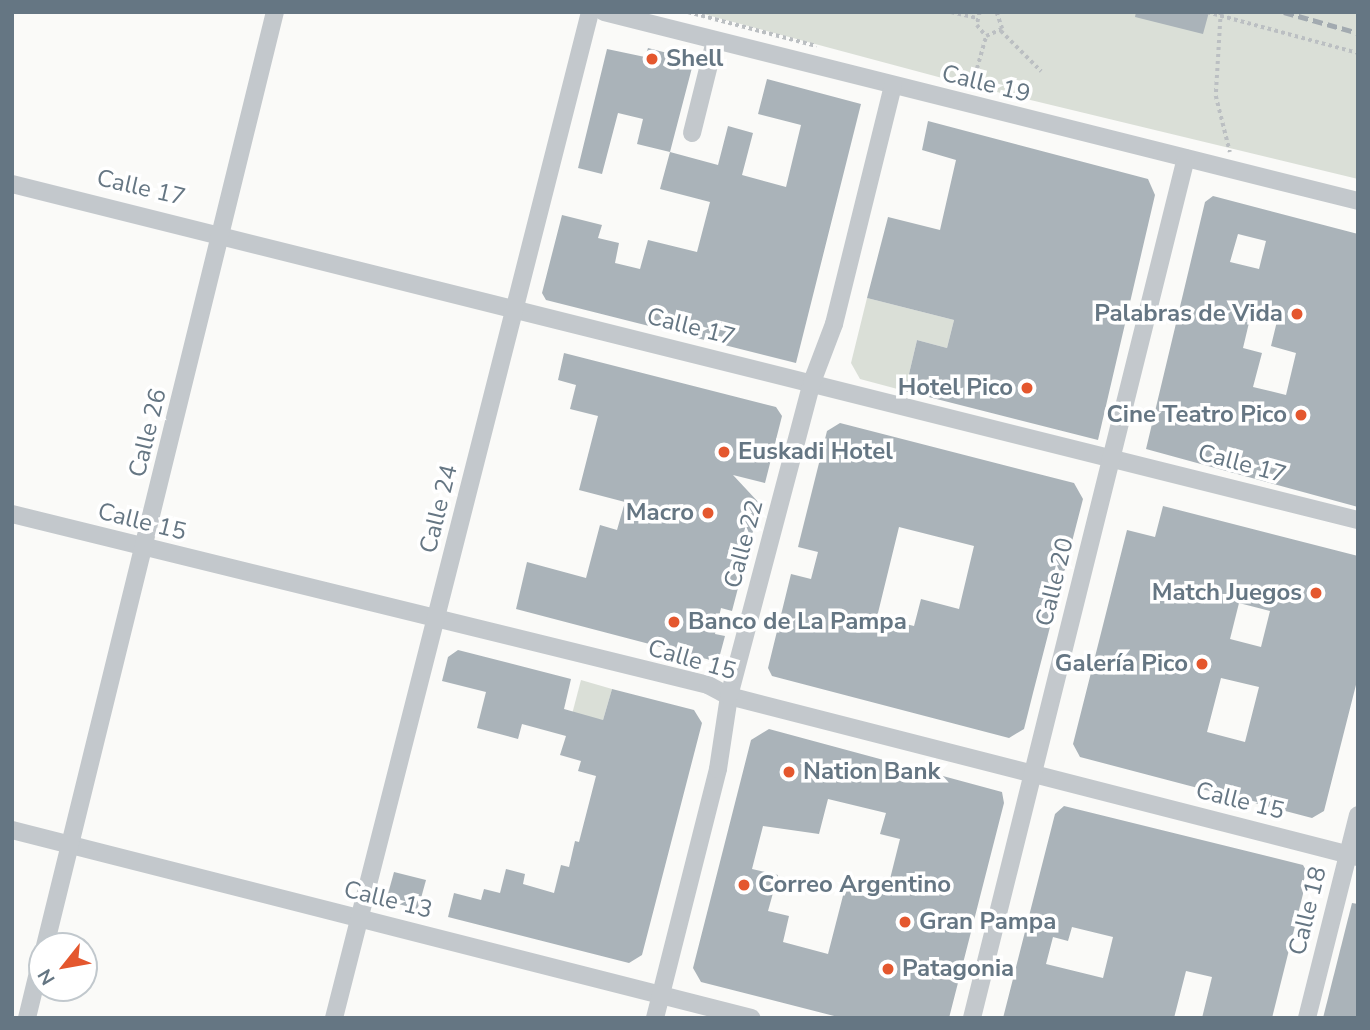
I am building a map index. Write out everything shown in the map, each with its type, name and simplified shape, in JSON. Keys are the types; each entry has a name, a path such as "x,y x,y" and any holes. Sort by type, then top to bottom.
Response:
{"street":[{"name":"Calle 26","path":"48,932 224,233 275,12"},
{"name":"Calle 24","path":"334,1018 590,12"},
{"name":"Calle 19","path":"604,12 1358,201"},
{"path":"692,133 715,41"},
{"name":"Calle 22","path":"655,1018 718,769 729,696 812,382 834,324 893,86"},
{"name":"Calle 20","path":"972,1018 1186,158"},
{"name":"Calle 17","path":"12,184 224,233 515,309 1112,456 1358,520"},
{"name":"Calle 15","path":"12,514 708,685 729,696 1353,855"},
{"name":"Calle 18","path":"1307,1018 1353,855 1358,815"},
{"name":"Calle 13","path":"12,830 751,1018"}],"path":[{"path":"951,12 977,18"},
{"path":"977,18 980,12"},
{"path":"996,12 1001,31 1041,71"},
{"path":"1207,12 1358,53"},
{"path":"1221,14 1216,96 1230,152 1227,167"},
{"path":"966,104 986,36 977,18"},
{"path":"986,36 1001,31"}],"shaded area":[{"path":"696,12 1358,12 1358,179 972,86"},
{"path":"867,298 954,320 947,348 917,340 905,391 860,379 851,363"},
{"path":"581,680 612,689 603,720 571,718"}],"building":[{"path":"1136,12 1209,12 1203,34 1135,17"},
{"path":"648,48 694,60 670,152 637,144 643,119 618,113 602,174 578,168 607,49 645,57"},
{"path":"767,79 861,104 796,363 546,300 542,293 562,215 602,225 598,238 619,243 615,263 640,269 648,240 697,252 710,202 660,189 670,152 718,165 728,126 753,133 742,175 786,187 801,125 758,114"},
{"path":"928,121 1148,179 1155,195 1098,440 905,391 917,340 947,348 954,320 867,298 888,217 940,230 956,160 922,150"},
{"path":"1213,196 1358,234 1358,507 1146,449 1205,202","holes":["1238,234 1266,241 1259,269 1230,262","1252,310 1278,317 1271,346 1296,353 1286,395 1253,387 1262,353 1243,348"]},
{"path":"564,353 776,407 782,416 765,483 733,475 760,504 732,611 721,608 715,634 725,636 718,662 516,609 527,562 586,578 600,525 617,530 625,502 579,490 598,416 570,409 576,385 558,380"},
{"path":"840,423 1074,483 1083,499 1024,729 1009,738 772,676 768,668 791,574 811,579 818,552 798,547 827,431","holes":["899,527 974,546 959,609 921,599 914,626 877,617"]},
{"path":"1163,506 1358,556 1358,677 1324,811 1312,818 1080,757 1073,744 1127,530 1155,537","holes":["1239,603 1270,611 1261,647 1230,639","1221,678 1259,687 1245,742 1207,732"]},
{"path":"458,650 571,679 564,709 603,720 612,689 694,710 702,723 642,955 629,963 448,917 454,893 481,900 484,889 500,893 506,869 525,874 523,884 554,893 561,865 569,867 575,841 579,842 596,776 578,771 581,761 560,755 566,736 522,724 518,739 477,728 486,692 442,681 448,657"},
{"path":"769,729 1002,792 1004,803 949,1018 842,1018 701,982 693,968 751,740","holes":["828,799 886,813 880,834 900,839 886,895 846,884 828,954 783,942 789,916 768,911 778,875 752,869 763,826 819,834"]},
{"path":"1064,806 1303,865 1308,874 1272,1018 1202,1018 1212,977 1186,971 1174,1018 1003,1018 1055,814","holes":["1072,927 1113,937 1103,978 1046,964 1053,937 1068,941"]},
{"path":"394,872 426,880 418,909 386,901"},
{"path":"1352,903 1358,904 1358,1018 1323,1018"}],"railway":[{"path":"1284,12 1358,33"}],"place":[{"name":"Shell","path":"652,59"},
{"name":"Palabras de Vida","path":"1297,314"},
{"name":"Hotel Pico","path":"1027,388"},
{"name":"Cine Teatro Pico","path":"1301,415"},
{"name":"Euskadi Hotel","path":"724,452"},
{"name":"Macro","path":"708,513"},
{"name":"Match Juegos","path":"1316,593"},
{"name":"Banco de La Pampa","path":"674,622"},
{"name":"Galería Pico","path":"1202,664"},
{"name":"Nation Bank","path":"789,772"},
{"name":"Correo Argentino","path":"744,885"},
{"name":"Gran Pampa","path":"905,922"},
{"name":"Patagonia","path":"888,969"}]}
